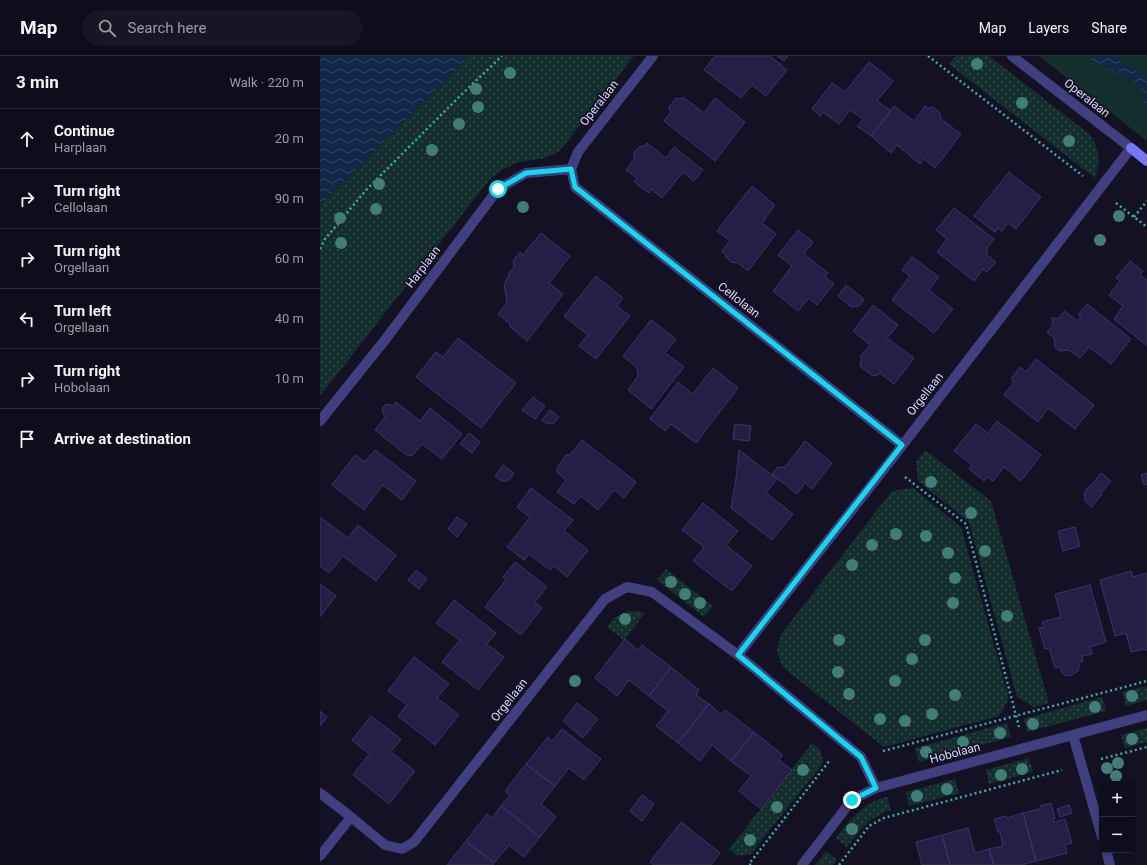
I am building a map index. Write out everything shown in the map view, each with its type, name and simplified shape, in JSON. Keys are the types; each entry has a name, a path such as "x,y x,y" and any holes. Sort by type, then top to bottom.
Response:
{"street":[{"name":"Operalaan","path":"571,169 578,152 653,56"},
{"name":"Operalaan","path":"1012,56 1147,161"},
{"name":"Orgellaan","path":"738,655 888,464 1131,148"},
{"name":"Harplaan","path":"320,421 385,340 498,189 526,173 571,169"},
{"name":"Cellolaan","path":"571,169 575,187 902,445"},
{"name":"Orgellaan","path":"320,793 385,844 402,849 414,842 605,599 627,587 652,592 738,655 861,757 876,788"},
{"name":"Hobolaan","path":"802,865 852,800 876,788 1147,715"},
{"path":"1073,735 1099,826"},
{"path":"320,856 351,817"},
{"path":"1107,853 1110,865"}],"path":[{"path":"320,248 325,239 367,189 502,56"},
{"path":"928,56 1147,227"},
{"path":"1134,217 1147,201"},
{"path":"888,464 966,524 1025,748"},
{"path":"861,757 1147,681"},
{"path":"751,865 749,864 843,742"},
{"path":"839,865 869,826 884,818 1147,747"}],"green space":[{"path":"469,56 634,56 557,153 544,158 519,162 503,169 490,179 320,396 320,205"},
{"path":"956,56 989,56 1089,134 1097,150 1099,160 1095,178 949,64"},
{"path":"1039,56 1147,56 1147,141"},
{"path":"925,450 991,501 1049,703 1034,707 1017,697 969,522 918,481 916,462"},
{"path":"913,488 961,527 1009,699 999,716 884,747 786,670 778,657 778,644 782,633 892,491"},
{"path":"666,569 713,606 704,617 657,580"},
{"path":"629,611 645,613 624,640 607,627 615,617"},
{"path":"1147,686 1147,700 1126,706 1122,692"},
{"path":"1102,697 1106,711 1027,732 1024,719"},
{"path":"1007,723 1011,737 919,762 915,748"},
{"path":"1147,728 1147,742 1125,748 1121,735"},
{"path":"812,743 821,751 823,763 751,854 738,856 729,849"},
{"path":"1029,758 1033,772 989,784 986,770"},
{"path":"955,779 959,793 909,806 906,792"},
{"path":"887,797 891,810 877,816 866,824 847,847 836,838 852,818 864,807 878,799"},
{"path":"826,851 837,860 833,865 815,865"}],"water":[{"path":"320,56 469,56 320,205"},
{"path":"1090,56 1114,56 1147,78 1147,105 1144,106 1140,87 1125,76 1098,65 1089,58"}],"building":[{"path":"715,56 770,56 787,70 766,96 752,85 741,98 704,70"},
{"path":"777,56 788,56 784,61"},
{"path":"869,62 893,81 877,101 891,111 871,136 857,126 863,119 850,110 839,124 823,112 820,116 812,109 832,83 845,92"},
{"path":"683,97 704,113 715,98 745,122 715,161 664,121 671,112 669,107 676,98 681,99"},
{"path":"894,106 914,121 925,106 928,108 933,107 940,113 941,119 961,134 935,168 924,159 920,164 897,145 891,153 871,136"},
{"path":"647,143 666,158 674,147 703,170 694,181 683,172 662,198 651,189 649,193 634,182 637,178 626,170 634,159 634,153 639,147 644,146"},
{"path":"1009,172 1041,197 1016,229 1008,223 1002,231 998,228 995,232 974,216"},
{"path":"752,186 775,205 762,223 776,234 748,271 738,263 731,262 726,257 722,251 730,241 717,231"},
{"path":"954,208 994,239 987,248 987,255 996,262 987,272 983,269 974,281 937,252 947,239 936,230"},
{"path":"798,230 813,242 804,254 828,273 825,277 834,284 817,305 809,298 798,311 773,291 792,266 778,255"},
{"path":"541,233 570,256 549,283 563,294 527,341 509,326 511,325 498,314 507,303 504,284 514,267 513,261 520,252 523,255"},
{"path":"912,257 939,277 929,290 953,309 934,333 892,300 910,276 902,270"},
{"path":"1130,261 1143,271 1140,275 1147,280 1147,346 1114,319 1123,306 1109,295 1120,281 1116,278"},
{"path":"596,276 623,298 617,306 630,316 596,359 579,346 588,335 564,316"},
{"path":"846,285 864,299 859,306 851,307 838,296"},
{"path":"1087,304 1131,339 1111,364 1089,347 1080,358 1069,350 1060,351 1055,347 1054,338 1047,332 1053,325 1052,318 1059,318 1064,311 1078,321 1081,317 1078,315"},
{"path":"873,305 898,325 887,338 914,358 894,384 880,373 873,376 861,367 860,362 862,359 860,357 870,345 853,331"},
{"path":"651,320 676,339 665,353 684,367 651,409 628,390 638,376 637,368 623,356"},
{"path":"458,338 516,383 481,428 416,377 436,352 443,357"},
{"path":"1036,359 1094,405 1075,429 1048,408 1038,422 1004,395 1014,382 1011,379 1020,367 1026,372"},
{"path":"713,368 738,388 696,443 671,424 665,431 650,419 678,382 693,394"},
{"path":"533,397 545,406 535,419 522,410"},
{"path":"396,402 420,421 430,408 462,434 442,459 422,444 413,455 409,456 375,430 385,417 382,410 383,407 386,404 393,406"},
{"path":"550,410 559,417 554,423 547,424 542,420"},
{"path":"997,421 1041,455 1021,481 1004,467 993,481 987,477 984,481 969,469 972,465 954,451 976,424 988,433"},
{"path":"735,424 751,426 749,441 733,439"},
{"path":"469,433 480,442 472,453 460,444"},
{"path":"582,440 636,482 624,498 614,490 598,510 581,496 574,504 557,492 566,480 557,472 557,468 566,455 570,455"},
{"path":"805,441 832,463 812,489 805,483 797,494 772,474 778,467 785,467"},
{"path":"375,450 416,481 402,500 383,485 364,510 332,485 355,455 365,462"},
{"path":"739,450 777,479 766,493 793,514 772,540 731,508"},
{"path":"503,465 514,473 508,481 501,481 495,476"},
{"path":"1101,473 1111,481 1102,492 1092,484"},
{"path":"1147,473 1147,484 1144,485 1141,475"},
{"path":"1090,485 1102,494 1092,507 1085,501 1084,493"},
{"path":"531,488 573,520 564,531 588,550 567,577 554,566 550,570 529,554 524,560 507,547 530,517 517,507"},
{"path":"703,503 738,531 726,545 752,566 732,591 693,561 704,547 682,530"},
{"path":"320,517 348,538 358,525 396,555 376,581 343,556 329,573 320,566"},
{"path":"457,517 467,524 457,537 448,529"},
{"path":"1075,527 1080,546 1063,551 1058,531"},
{"path":"515,562 547,587 535,602 542,608 521,635 485,607 506,580 503,577"},
{"path":"416,570 427,579 419,589 408,580"},
{"path":"1131,571 1133,577 1147,573 1147,651 1144,649 1131,652 1126,633 1115,636 1100,580"},
{"path":"320,584 336,596 320,617"},
{"path":"1090,585 1106,642 1090,647 1092,654 1082,656 1083,661 1080,662 1078,671 1070,676 1064,675 1059,667 1055,668 1049,648 1045,649 1039,628 1044,627 1042,622 1061,617 1055,594"},
{"path":"454,600 496,633 487,644 504,657 478,690 442,662 460,640 436,623"},
{"path":"625,639 638,650 642,645 671,667 649,696 629,680 617,696 595,678"},
{"path":"414,657 449,684 437,698 459,715 435,745 398,716 407,705 388,691"},
{"path":"671,667 699,690 696,695 709,704 678,743 656,726 668,711 649,696"},
{"path":"577,703 598,719 583,738 563,721"},
{"path":"709,704 721,714 725,710 754,732 731,761 712,745 700,761 678,743"},
{"path":"320,711 327,717 320,726"},
{"path":"371,716 401,739 391,752 415,771 389,804 353,775 369,754 352,740"},
{"path":"562,729 601,759 584,780 569,768 555,786 526,764 548,737 552,741"},
{"path":"754,732 783,755 779,760 792,770 761,809 739,791 751,776 731,761"},
{"path":"526,764 555,786 541,804 556,817 540,837 501,806 510,795 505,791"},
{"path":"642,795 654,804 642,821 630,811"},
{"path":"1051,803 1055,818 1053,818 1054,822 1065,819 1072,843 1065,845 1067,853 1036,861 1023,813 1040,809 1040,806"},
{"path":"1069,805 1072,813 1060,817 1057,809"},
{"path":"501,806 540,837 524,857 509,845 494,863 466,841 487,814 492,818"},
{"path":"1023,813 1036,861 1022,865 994,865 989,849 1003,846 1000,832 998,832 994,819 1006,816 1007,818"},
{"path":"681,822 720,853 711,865 654,865 650,862"},
{"path":"968,828 975,853 989,849 994,865 950,865 942,835"},
{"path":"942,835 950,865 922,865 916,842"},
{"path":"466,841 494,863 493,865 447,865"}],"route":[{"path":"498,189 526,173 571,169 575,187 902,445 738,655 861,757 876,788 852,800"}]}
